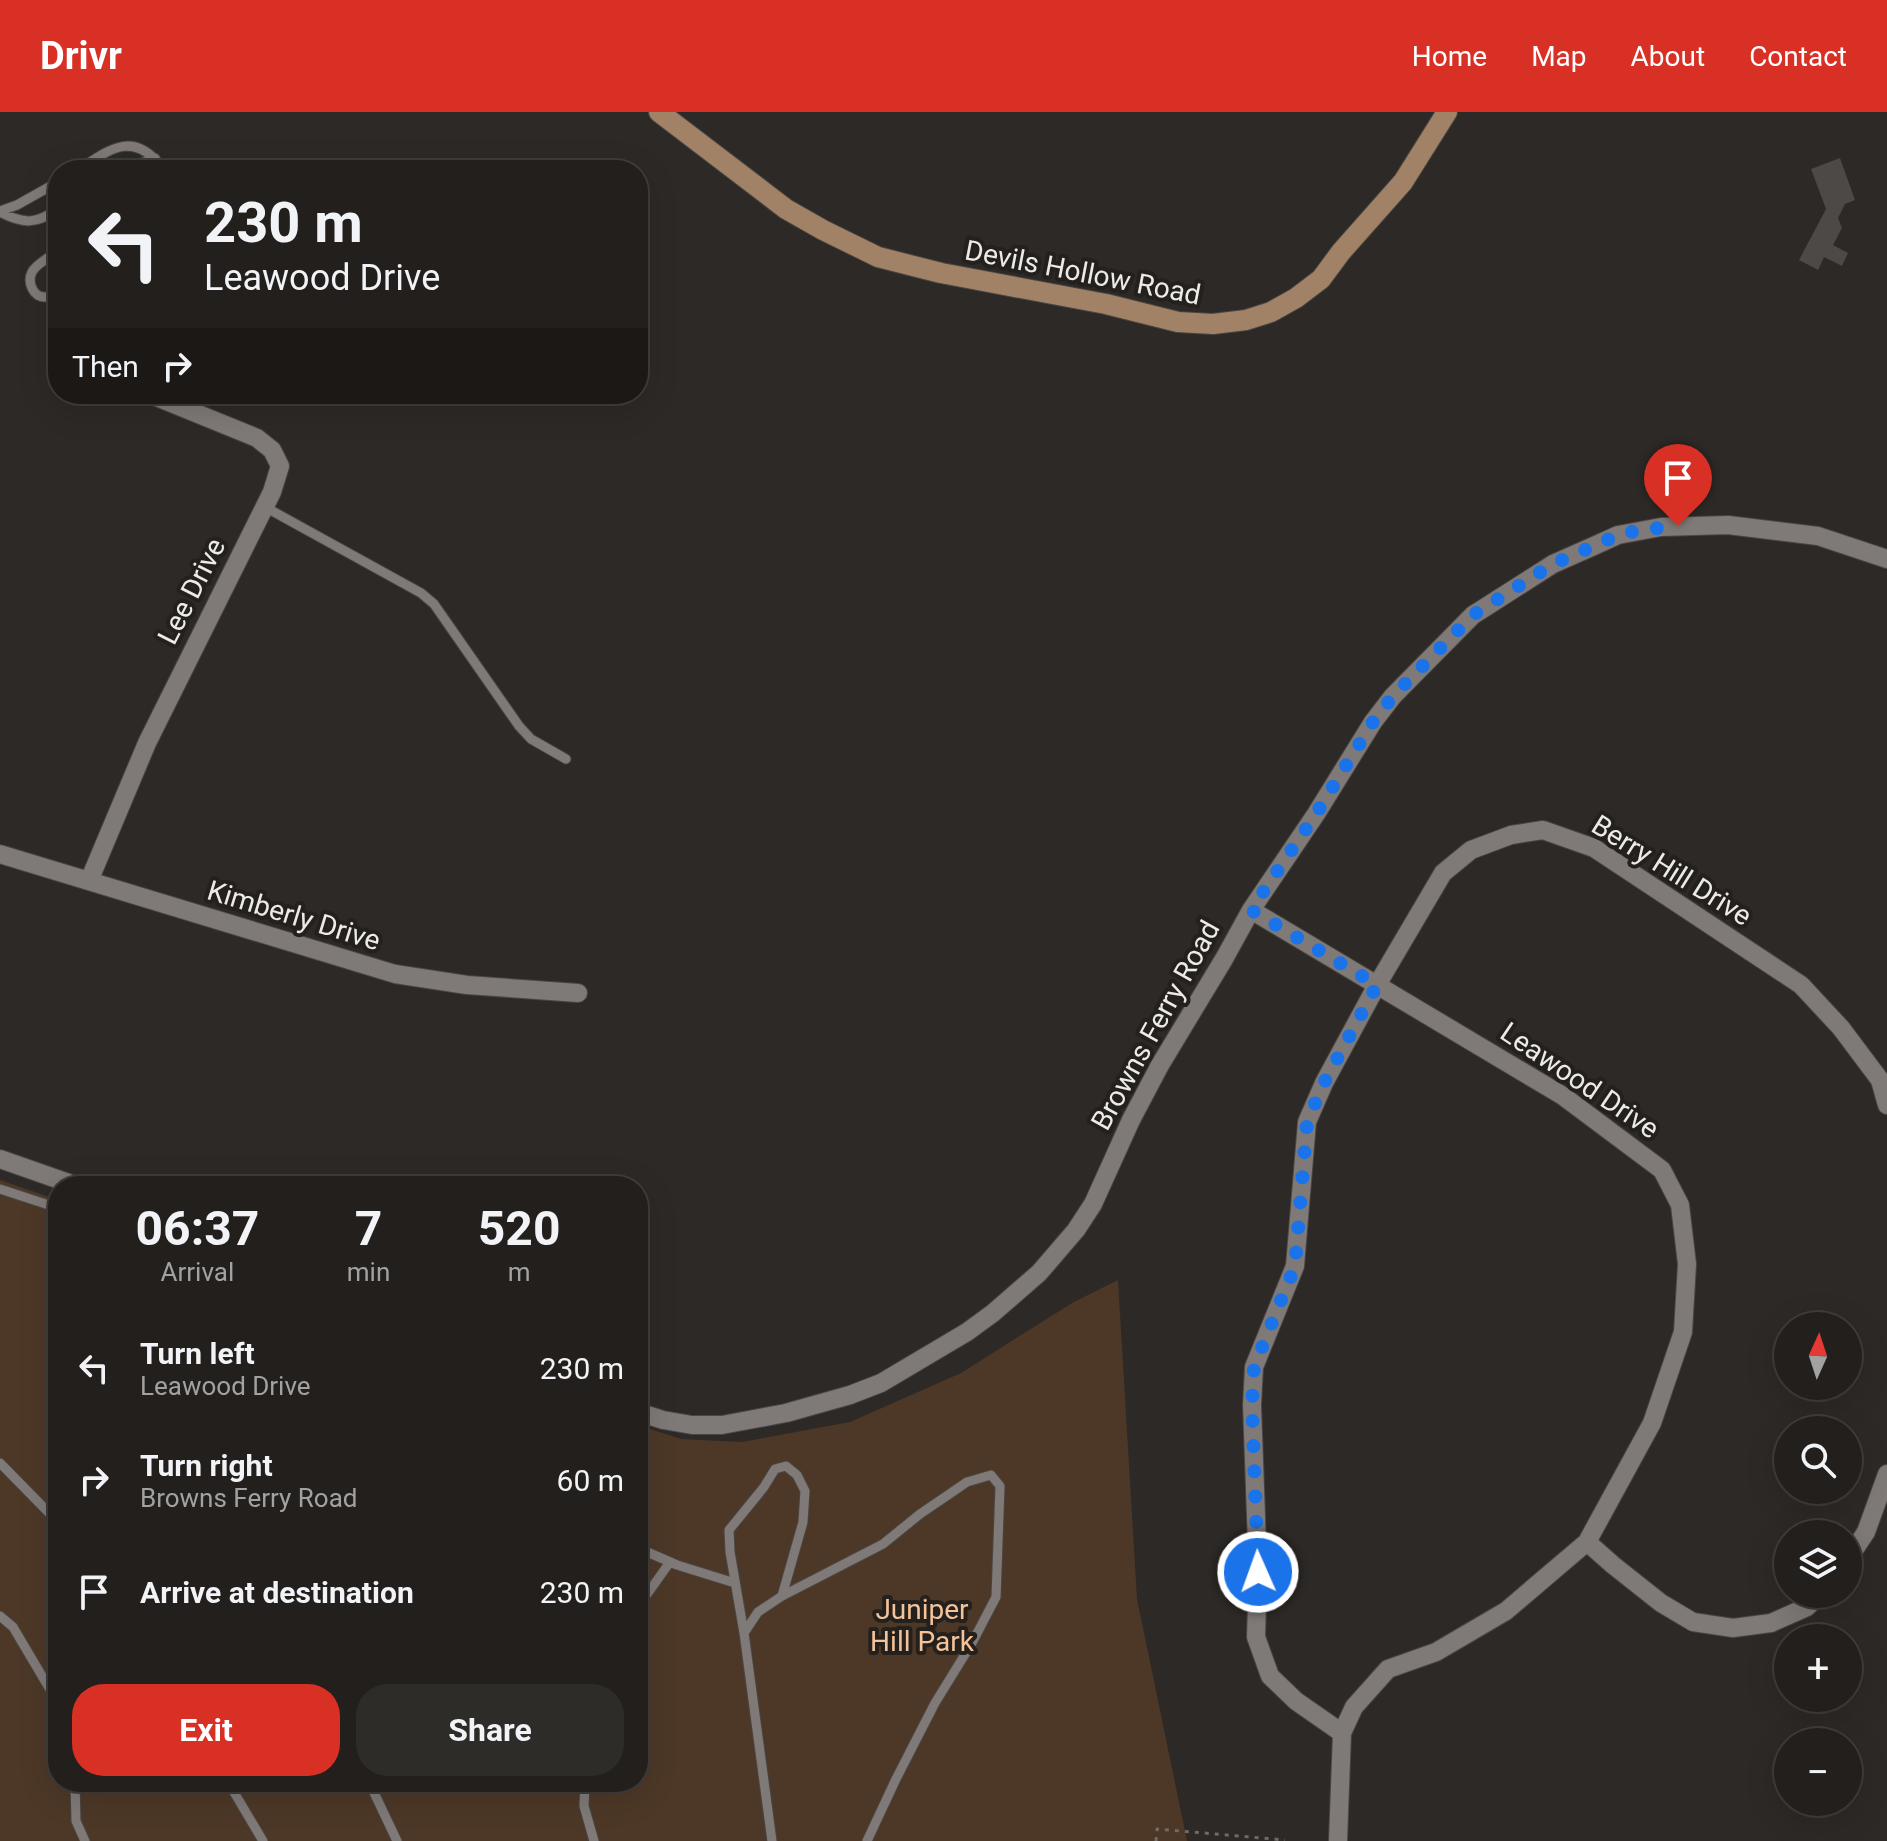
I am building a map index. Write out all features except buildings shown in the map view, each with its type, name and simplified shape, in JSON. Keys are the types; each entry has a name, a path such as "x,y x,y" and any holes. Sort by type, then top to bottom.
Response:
{"main road":[{"name":"Devils Hollow Road","path":"659,112 786,209 878,257 1178,322 1213,324 1246,320 1271,312 1321,279 1403,182 1447,112"}],"street":[{"name":"Lee Drive","path":"89,881 147,743 265,507 280,466 272,450 257,438 175,404"},
{"name":"Browns Ferry Road","path":"648,1415 692,1425 722,1425 818,1405 850,1395 881,1383 939,1350 993,1313 1039,1273 1076,1230 1093,1204 1160,1065 1251,910 1373,722 1393,696 1473,615 1553,564 1618,535 1661,527 1728,525 1818,536 1887,559"},
{"name":"Berry Hill Drive","path":"1342,1733 1296,1701 1270,1676 1256,1637 1258,1572 1252,1405 1254,1367 1295,1266 1307,1122 1324,1083 1377,985 1443,873 1471,850 1511,835 1543,830 1594,848 1801,985 1841,1028 1880,1080 1887,1105"},
{"name":"Kimberly Drive","path":"0,854 395,974 467,985 578,993"},
{"name":"Leawood Drive","path":"1251,910 1563,1096 1662,1170 1680,1205 1687,1264 1683,1332 1652,1423 1587,1542 1506,1611 1436,1652 1388,1669 1354,1707 1342,1733 1338,1841"},
{"path":"0,1159 48,1176"},
{"path":"1862,1538 1887,1474"},
{"path":"1587,1542 1661,1603 1693,1622 1733,1628 1771,1623 1805,1608"}],"lane":[{"path":"93,160 122,147 137,146 154,160"},
{"path":"0,212 48,188"},
{"path":"0,212 15,220 31,221 48,214"},
{"path":"48,258 30,276 32,290 48,296"},
{"path":"265,507 421,593 434,604 519,726 531,739 566,759"},
{"path":"0,1189 48,1205"},
{"path":"0,1463 48,1512"},
{"path":"772,1841 729,1530 775,1469 786,1466 797,1475 805,1491 803,1522 782,1596"},
{"path":"744,1633 758,1612 782,1596 883,1544 967,1482 991,1475 1000,1486 996,1597 935,1703 867,1841"},
{"path":"648,1552 735,1583"},
{"path":"648,1593 670,1562"},
{"path":"0,1616 13,1627 48,1686"},
{"path":"75,1792 76,1821 85,1841"},
{"path":"234,1792 263,1841"},
{"path":"374,1792 397,1841"},
{"path":"585,1792 584,1806 594,1841"}],"path":[{"path":"1156,1841 1157,1829 1285,1840"}],"green space":[{"name":"Juniper Hill Park","path":"0,1180 48,1197 48,1792 648,1792 648,1428 681,1439 742,1442 850,1422 961,1373 1072,1303 1118,1280 1137,1599 1187,1841 0,1841"}],"route":[{"path":"1258,1572 1252,1405 1254,1367 1295,1266 1307,1122 1324,1083 1377,985 1251,910 1373,722 1414,673 1473,615 1553,564 1618,535 1678,526"}]}
